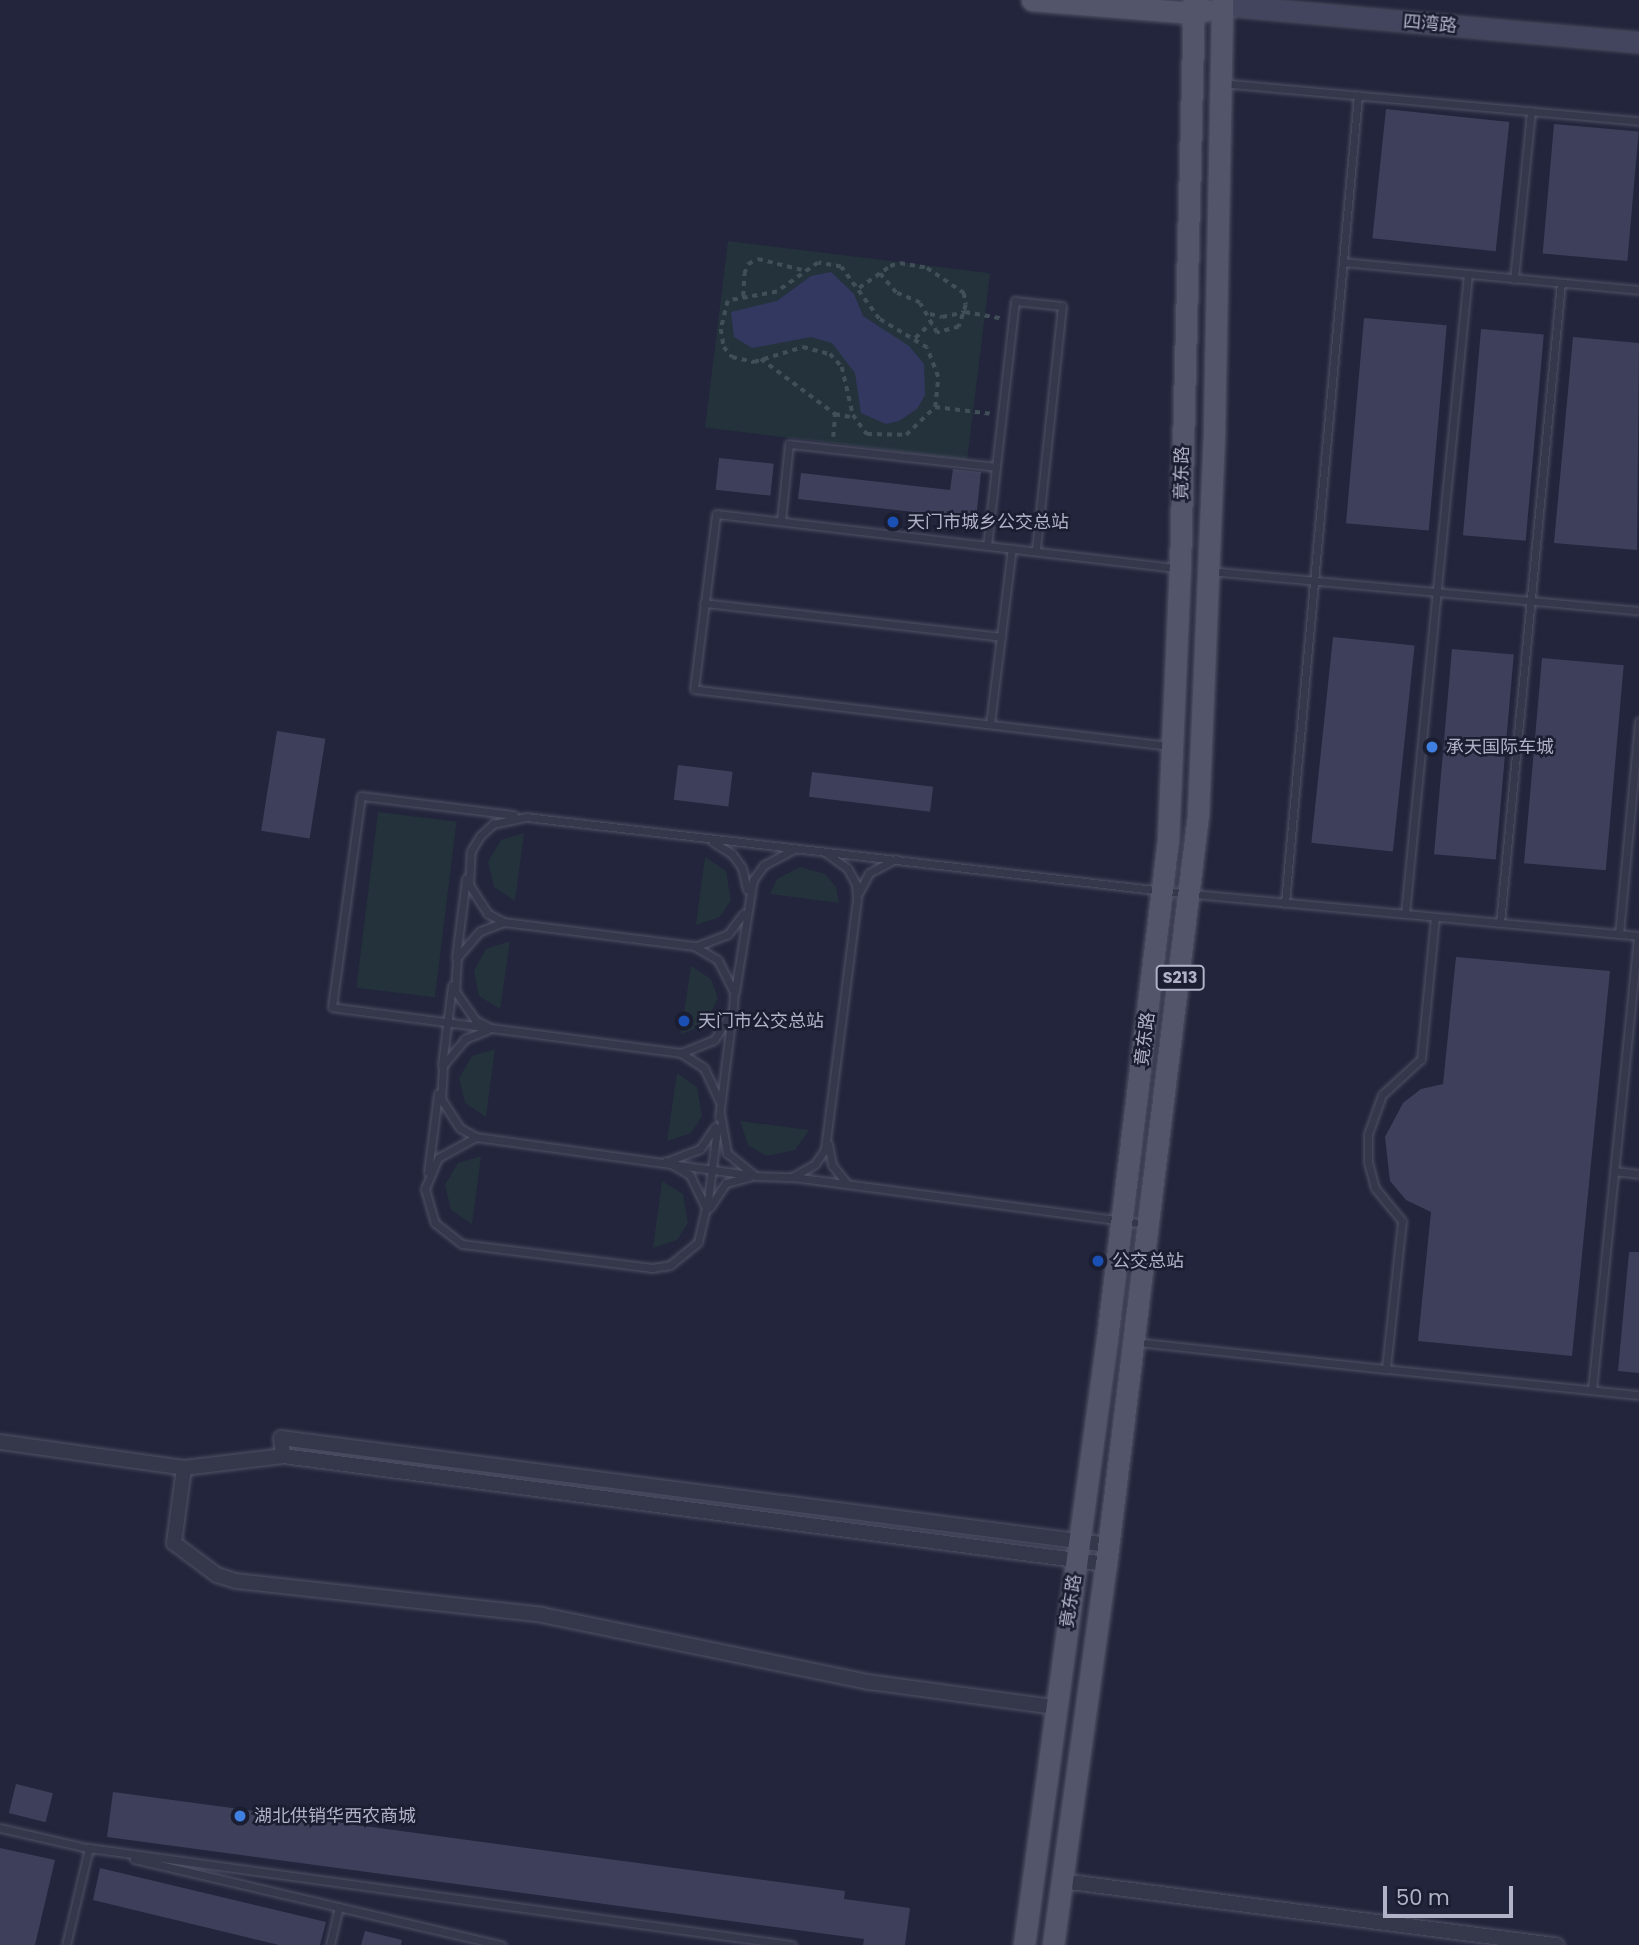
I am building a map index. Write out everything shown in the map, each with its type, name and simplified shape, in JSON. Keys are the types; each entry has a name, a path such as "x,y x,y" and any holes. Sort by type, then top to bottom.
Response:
{"main road":[{"path":"1032,0 1208,4"},
{"name":"竟东路","path":"1053,1945 1107,1554 1191,894 1209,570 1221,83 1208,4"},
{"name":"竟东路","path":"1024,1945 1123,1221 1163,891 1174,747 1180,568 1208,4"}],"street":[{"name":"四湾路","path":"1208,4 1639,42"},
{"path":"0,1442 184,1468 283,1457 281,1438 1107,1554"},
{"path":"184,1468 174,1542 217,1575 236,1581 542,1615 869,1682 1055,1707"},
{"path":"1062,1881 1557,1945"}],"lane":[{"path":"1221,83 1639,121"},
{"path":"1285,903 1359,95"},
{"path":"1514,278 1531,111"},
{"path":"1343,262 1639,290"},
{"path":"1405,914 1468,274"},
{"path":"1500,923 1561,283"},
{"path":"987,545 1014,301 1062,306 1036,551"},
{"path":"781,521 789,444 996,467"},
{"path":"1174,747 694,689 716,514 1180,568"},
{"path":"990,724 1012,548"},
{"path":"1209,570 1639,611"},
{"path":"704,603 1001,637"},
{"path":"1619,934 1639,721"},
{"path":"762,1177 740,1166 727,1153 714,1083 704,1068 681,1053 332,1007 361,796 1163,891 1639,936 1592,1390"},
{"path":"526,817 494,824 480,836 467,867 425,1189 435,1223 462,1244 652,1268 686,1256 705,1226 717,1193 726,1183 762,1177"},
{"path":"699,838 717,843 737,861 748,886 705,1226"},
{"path":"694,946 728,934 747,904 753,880 764,865 788,851 815,849 847,868 856,884 857,900 827,1140 832,1165 848,1184"},
{"path":"857,900 869,873 901,858"},
{"path":"467,867 476,901 504,922"},
{"path":"1386,1369 1402,1221 1375,1188 1368,1162 1368,1134 1382,1095 1421,1059 1435,917"},
{"path":"491,1028 463,1007 454,974 466,942 480,930 504,922 694,946 718,960 729,975 733,1007 714,1040 681,1053"},
{"path":"491,1028 452,1050 439,1082 448,1115 476,1136 666,1161 762,1177 793,1177 1149,1225"},
{"path":"666,1161 700,1149 712,1135 720,1113"},
{"path":"425,1189 438,1157 476,1136"},
{"path":"793,1177 815,1164 827,1140"},
{"path":"666,1161 690,1175 700,1190 705,1226"},
{"path":"1614,1171 1639,1174"},
{"path":"1134,1342 1639,1395"},
{"path":"0,1828 502,1945"},
{"path":"66,1945 89,1848"},
{"path":"89,1848 792,1945"},
{"path":"330,1945 339,1907"}],"path":[{"path":"743,296 744,274 748,264 758,259 803,270"},
{"path":"831,261 859,288 879,319 915,338 934,360 938,377 935,407 918,427 894,438 867,434 855,418 848,380 830,355 803,347 745,362 724,347 723,315 728,301 743,296 777,292 803,270 831,261"},
{"path":"859,288 880,274 900,263 928,268 964,293 965,312 959,327 950,333 937,333 930,314 920,303 896,293 880,274"},
{"path":"930,314 942,317 965,312 1012,320"},
{"path":"915,338 932,322"},
{"path":"761,359 835,414 855,418"},
{"path":"935,407 1002,415"},
{"path":"831,449 835,414"}],"shaded area":[{"path":"728,241 990,273 967,460 705,428"},
{"path":"378,812 456,822 435,997 356,988"},
{"path":"524,833 515,901 494,887 488,862 501,840"},
{"path":"705,857 726,871 731,900 720,917 696,925"},
{"path":"800,867 825,874 836,887 839,903 770,894 777,879"},
{"path":"510,941 500,1009 479,996 474,971 486,949"},
{"path":"691,966 711,979 718,998 705,1025 681,1034"},
{"path":"495,1049 486,1117 465,1103 459,1078 472,1056"},
{"path":"677,1073 697,1087 702,1116 691,1133 667,1141"},
{"path":"740,1121 809,1130 795,1150 766,1156 748,1145"},
{"path":"481,1156 472,1224 451,1210 445,1185 458,1163"},
{"path":"662,1181 683,1194 688,1223 677,1240 653,1248"}],"water":[{"path":"831,272 854,294 863,316 909,346 924,364 925,395 917,409 899,421 886,424 861,413 855,373 832,343 811,337 752,348 734,337 731,312 777,301 811,276"}],"building":[{"path":"1386,109 1509,122 1496,251 1372,238"},
{"path":"1554,124 1639,131 1627,261 1543,254"},
{"path":"1364,318 1447,325 1429,530 1346,523"},
{"path":"1481,329 1544,334 1526,541 1463,535"},
{"path":"1573,337 1639,343 1637,550 1554,543"},
{"path":"719,458 774,464 770,496 716,490"},
{"path":"953,469 981,472 976,519 798,499 801,473 950,490"},
{"path":"1333,637 1415,646 1393,851 1311,843"},
{"path":"1452,649 1514,654 1496,860 1434,854"},
{"path":"1542,658 1624,665 1606,870 1524,863"},
{"path":"277,731 325,739 310,838 261,831"},
{"path":"678,765 733,772 728,806 674,800"},
{"path":"812,772 933,787 930,812 809,797"},
{"path":"1456,957 1610,971 1572,1356 1418,1341 1431,1212 1406,1200 1390,1181 1385,1137 1403,1103 1421,1089 1443,1084"},
{"path":"1629,1252 1639,1252 1639,1373 1618,1371"},
{"path":"16,1784 53,1793 46,1822 9,1813"},
{"path":"113,1792 845,1891 844,1899 910,1908 905,1945 863,1945 864,1939 107,1837"},
{"path":"0,1848 55,1860 35,1945 0,1945"},
{"path":"100,1868 326,1922 320,1945 279,1945 93,1900"},
{"path":"365,1931 402,1940 401,1945 361,1945"}],"place":[{"name":"天门市城乡公交总站","path":"893,522"},
{"name":"承天国际车城","path":"1432,747"},
{"name":"天门市公交总站","path":"684,1021"},
{"name":"公交总站","path":"1098,1261"},
{"name":"湖北供销华西农商城","path":"240,1816"}]}
